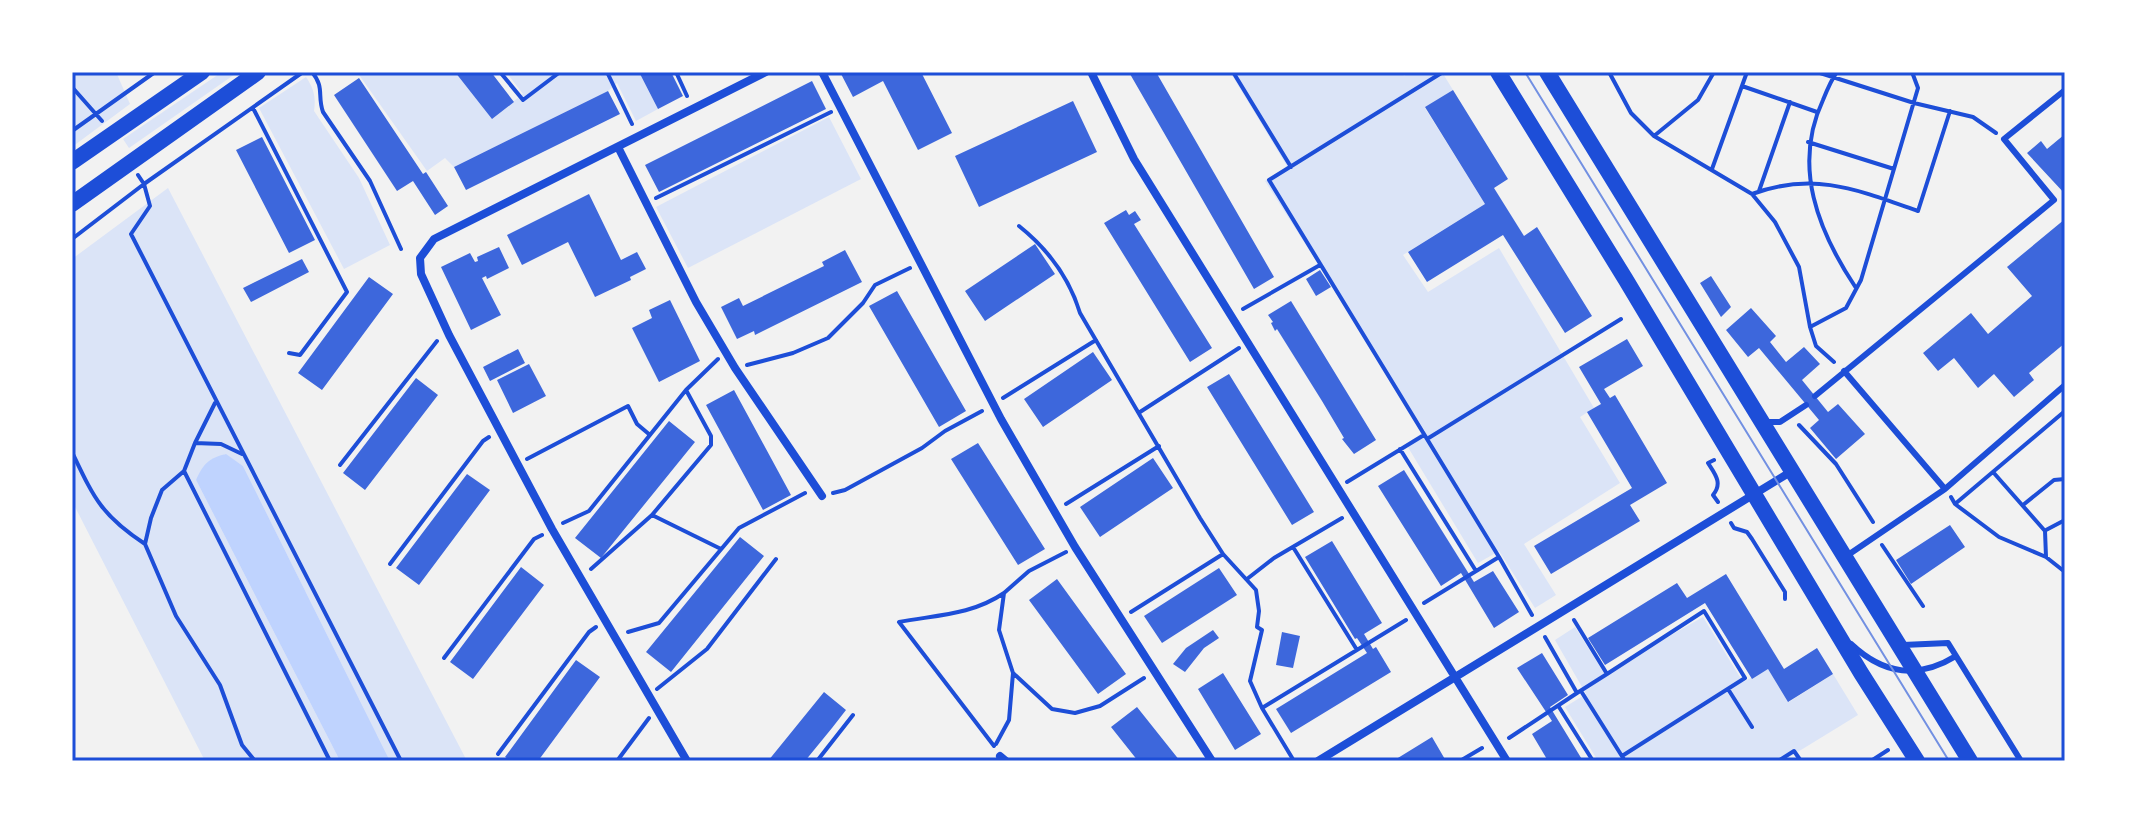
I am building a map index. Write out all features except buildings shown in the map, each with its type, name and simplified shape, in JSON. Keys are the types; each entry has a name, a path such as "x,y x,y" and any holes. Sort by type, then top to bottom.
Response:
{"main road":[{"path":"72,162 202,72"},
{"path":"72,204 258,72"},
{"path":"1498,72 1917,761"},
{"path":"1547,72 1970,761"}],"street":[{"path":"687,761 517,464 449,335 421,274 420,258 434,239 766,72"},
{"path":"822,72 919,263 1054,511 1212,761"},
{"path":"1091,72 1134,159 1507,761"},
{"path":"618,147 696,302 726,354 822,496"},
{"path":"1318,761 1793,471"}],"lane":[{"path":"1815,396 2054,200 2004,139 2065,90"},
{"path":"1844,371 1945,489"},
{"path":"1845,557 1945,489 2065,385"},
{"path":"1763,422 1780,422 1806,405"},
{"path":"1833,627 1879,666 1915,671 1943,664 1956,656"},
{"path":"1899,645 1948,643 2021,761"}],"path":[{"path":"72,131 155,72"},
{"path":"72,239 303,72"},
{"path":"312,72 322,86 323,112 370,181 401,249"},
{"path":"500,72 523,100 560,72"},
{"path":"607,72 638,137"},
{"path":"676,72 694,109"},
{"path":"1233,72 1291,167"},
{"path":"1443,72 1269,180 1579,692 1624,758 1745,678 1704,611 1579,692 1559,707 1509,738 1460,761"},
{"path":"1609,72 1631,113 1654,136 1752,194 1775,222 1799,267 1816,346 1844,371"},
{"path":"1654,136 1698,100 1714,72"},
{"path":"1712,169 1747,72"},
{"path":"1817,72 1835,74 1914,103 1973,117 2004,139"},
{"path":"1810,327 1846,308 1861,280 1918,88 1912,72"},
{"path":"1835,74 1817,112 1808,142 1811,182 1823,229 1835,256 1856,288"},
{"path":"1742,86 1817,112"},
{"path":"72,87 97,114 110,134"},
{"path":"1759,192 1790,102"},
{"path":"652,189 657,199 840,107"},
{"path":"253,108 347,292 300,355 289,353"},
{"path":"1752,194 1777,185 1811,182 1835,184 1918,211 1950,111"},
{"path":"1808,142 1894,169"},
{"path":"144,184 150,206 131,234 401,761"},
{"path":"1019,226 1043,245 1072,286 1080,313 1223,554 1256,590 1259,611 1257,627 1262,630 1250,681 1262,708 1294,761"},
{"path":"735,368 793,353 828,338 863,303 875,285 919,263"},
{"path":"1232,316 1320,265"},
{"path":"1338,487 1621,319"},
{"path":"340,465 433,344 449,335"},
{"path":"822,496 845,490 922,448 1096,340"},
{"path":"1140,412 1248,343"},
{"path":"444,658 534,539 589,511 686,390 712,363 726,354"},
{"path":"579,575 597,566 652,515 711,445 711,436 686,390"},
{"path":"145,544 162,490 184,471 215,403"},
{"path":"517,464 628,406 637,424 650,435"},
{"path":"1955,504 2065,411"},
{"path":"1790,415 1836,464 1880,532 1881,543 1923,606"},
{"path":"390,564 483,441 500,431"},
{"path":"195,443 221,444 242,454"},
{"path":"1054,511 1159,446"},
{"path":"1400,449 1476,571"},
{"path":"72,452 94,499 118,527 145,544 176,616 220,685 242,745 255,761"},
{"path":"184,471 330,761"},
{"path":"1993,472 2045,531 2046,557"},
{"path":"2023,505 2054,480 2065,479"},
{"path":"614,636 659,623 739,528 817,487"},
{"path":"1945,489 1955,504 1999,537 2046,557 2065,572"},
{"path":"1247,579 1293,547 1353,512"},
{"path":"652,515 721,549"},
{"path":"2045,531 2065,520"},
{"path":"1003,758 899,622 962,612 987,604 1029,571 1075,547"},
{"path":"1293,547 1357,650"},
{"path":"1122,618 1223,554"},
{"path":"1262,708 1403,622 1499,557"},
{"path":"649,696 707,649 776,559"},
{"path":"995,747 1009,720 1013,673 999,630 1004,593"},
{"path":"1567,608 1607,674"},
{"path":"498,754 589,632 605,621"},
{"path":"1013,673 1052,709 1075,713 1100,706 1156,670"},
{"path":"1728,689 1752,727"},
{"path":"1559,707 1593,761"},
{"path":"617,761 657,709"},
{"path":"817,761 853,715"},
{"path":"1871,761 1888,750"},
{"path":"1778,761 1794,751 1801,761"}],"shaded area":[{"path":"72,72 116,72 130,104 72,147"},
{"path":"222,72 238,72 129,148 123,139"},
{"path":"357,72 455,72 492,118 523,94 506,72 639,72 658,109 636,121 617,83 608,91 454,167 445,158 427,171"},
{"path":"1230,72 1401,72 1404,76 1411,72 1442,72 1453,90 1425,108 1485,204 1403,255 1428,292 1499,248 1594,408 1580,417 1620,483 1524,544 1556,595 1535,608 1499,551 1478,563 1406,444 1425,431 1265,181 1287,166"},
{"path":"306,77 314,93 314,111 359,178 390,245 344,269 259,108"},
{"path":"829,117 861,179 688,268 656,207"},
{"path":"168,188 467,761 390,761 243,466 225,454 196,480 340,761 205,761 72,501 72,259"},
{"path":"1703,617 1743,682 1768,669 1789,702 1833,674 1858,715 1783,761 1598,761 1565,707 1586,694 1555,640 1575,627 1604,673"}],"water":[{"path":"226,454 243,466 390,761 340,761 196,480 207,462"}],"tram line":[{"path":"1525,72 1949,761"}]}
